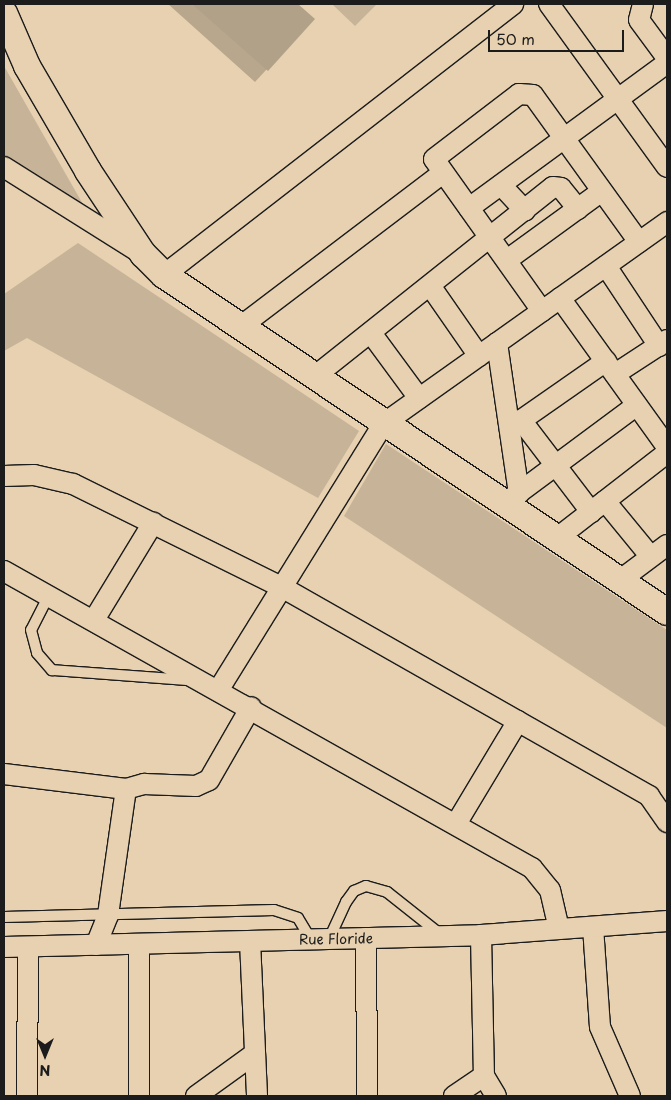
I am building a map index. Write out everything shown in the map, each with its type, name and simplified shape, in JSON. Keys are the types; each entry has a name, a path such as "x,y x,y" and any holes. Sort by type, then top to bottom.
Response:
{"street":[{"path":"164,275 513,4"},
{"path":"549,4 667,168"},
{"path":"643,4 639,20 667,58"},
{"path":"4,13 27,66 143,254"},
{"path":"469,208 667,63"},
{"path":"542,311 444,173 436,154 523,92 533,95 639,242"},
{"path":"4,167 143,254 164,275 383,424 512,498 556,539 667,612"},
{"path":"240,327 444,173"},
{"path":"501,184 524,211"},
{"path":"314,377 492,240 555,186 578,209"},
{"path":"507,260 602,191"},
{"path":"211,685 285,589 383,424 667,222"},
{"path":"516,424 610,368 663,343 606,266"},
{"path":"431,287 479,356"},
{"path":"556,539 598,506 666,443 637,406 560,298"},
{"path":"371,333 420,398"},
{"path":"498,343 516,424 512,498"},
{"path":"512,498 637,406"},
{"path":"516,424 556,466 651,557"},
{"path":"4,476 54,478 153,523 285,589 649,796 667,822"},
{"path":"94,620 153,523"},
{"path":"619,581 667,545"},
{"path":"4,571 251,707 456,824 544,879 559,929"},
{"path":"4,774 126,789 144,784 188,788 209,780 251,707"},
{"path":"456,824 518,721"},
{"path":"96,945 108,915 126,789"},
{"name":"Rue Floride","path":"4,947 481,936 667,921"},
{"path":"593,927 600,1027 630,1096"},
{"path":"481,936 484,1076 496,1096"},
{"path":"366,938 367,1096"},
{"path":"250,941 257,1096"},
{"path":"139,944 139,1096"},
{"path":"27,1096 28,947"},
{"path":"196,1096 254,1054"},
{"path":"454,1096 484,1076"}],"lane":[{"path":"49,595 31,630 36,653 52,670 211,685"},
{"path":"4,917 289,912 298,918 320,940 354,890 366,886 387,892 443,936"}],"shaded area":[{"path":"332,4 377,4 355,26"},
{"path":"4,66 84,206 4,155"},
{"path":"78,243 359,431 318,498 27,338 4,351 4,294"},
{"path":"386,444 667,630 667,728 344,516"}],"building":[{"path":"192,4 298,4 315,19 268,71"}]}
